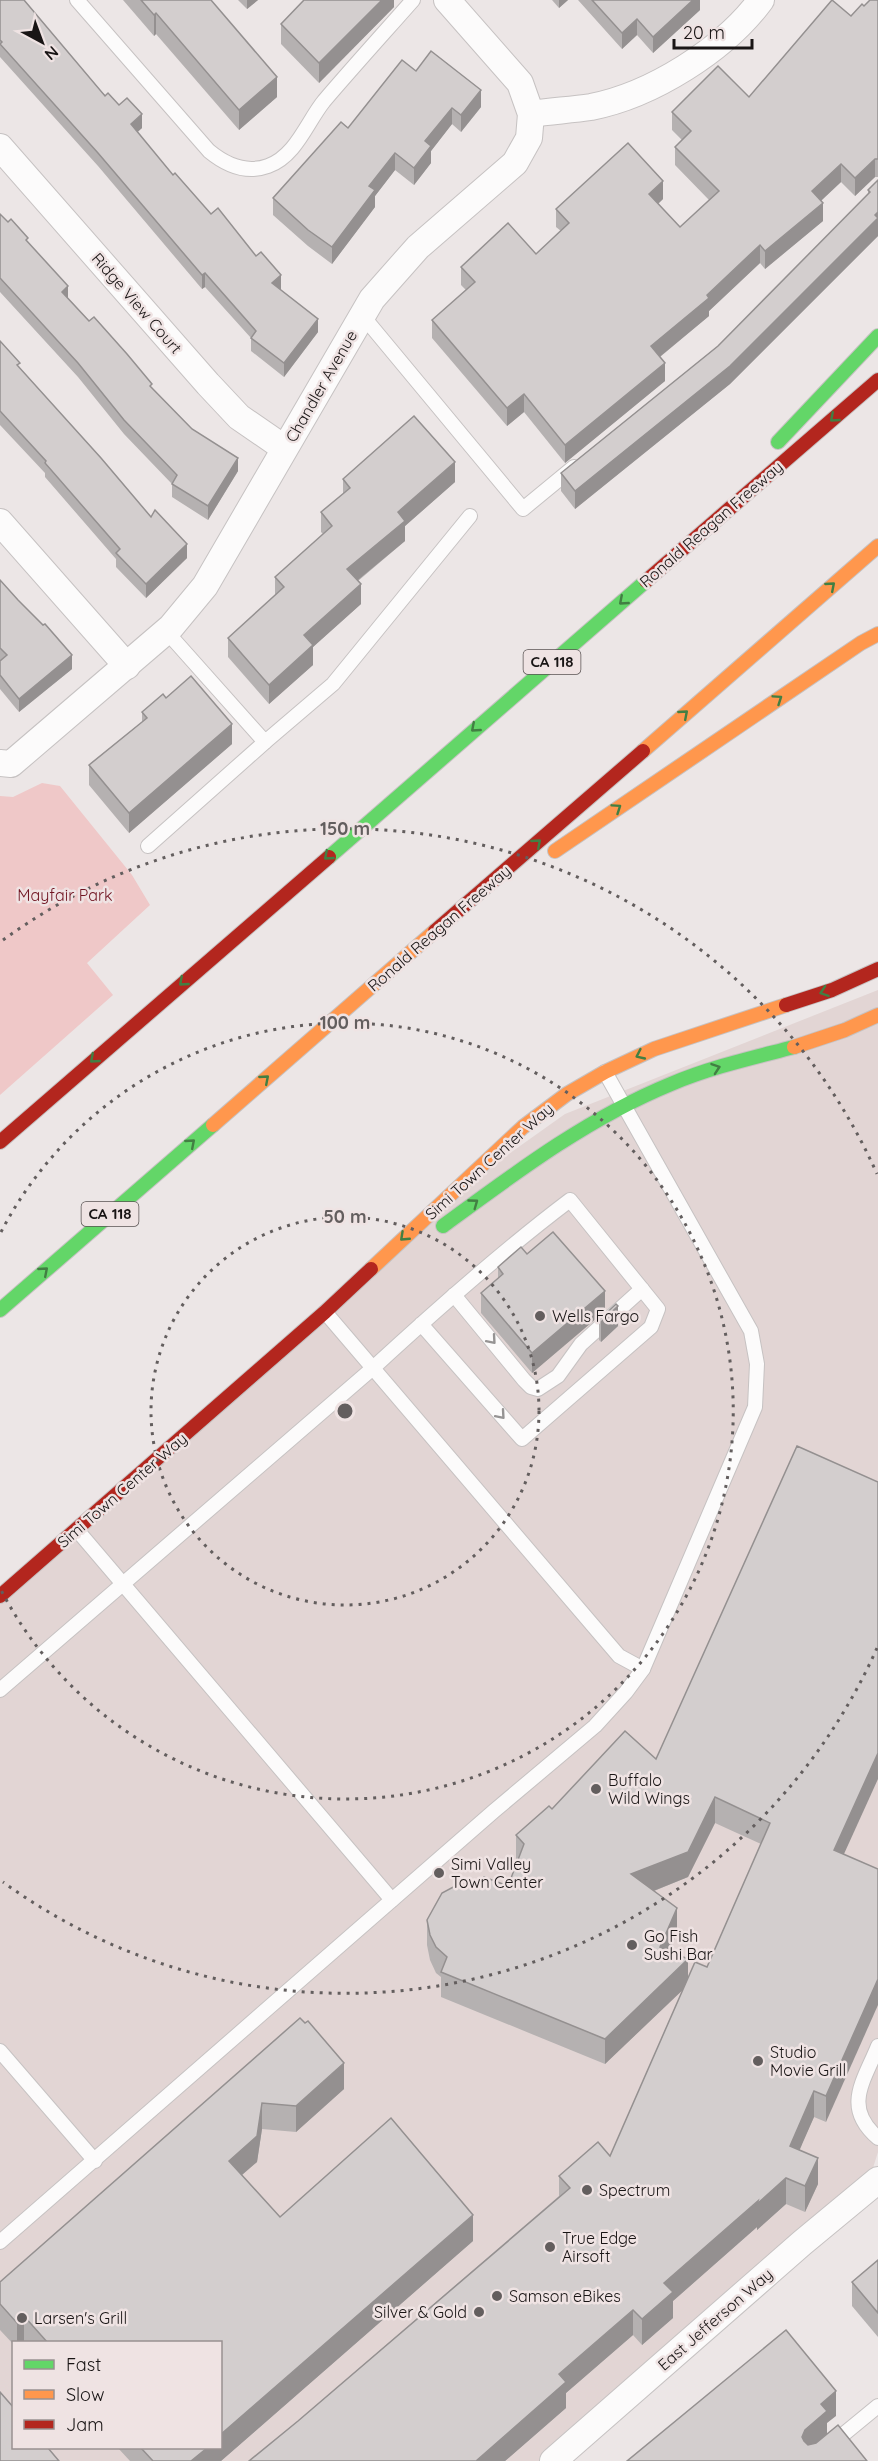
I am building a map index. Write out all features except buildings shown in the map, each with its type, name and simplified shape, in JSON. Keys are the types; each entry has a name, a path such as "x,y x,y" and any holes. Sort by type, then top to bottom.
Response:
{"main road":[{"path":"766,454 878,336"},
{"name":"Ronald Reagan Freeway","path":"0,1142 878,380"},
{"path":"653,574 742,480"},
{"name":"Ronald Reagan Freeway","path":"0,1310 878,546"},
{"path":"546,857 878,634"},
{"path":"429,936 526,870"},
{"name":"Simi Town Center Way","path":"0,1596 325,1312 523,1127 567,1094 605,1072 654,1049 832,990 878,969"},
{"name":"Simi Town Center Way","path":"325,1312 537,1158 623,1106 670,1084 723,1066 841,1032 878,1016"}],"street":[{"name":"Chandler Avenue","path":"5,763 127,666 166,631 205,586 372,299 418,247 515,163 529,138 531,114 520,83 447,0"},
{"path":"531,114 593,106 652,87 709,53 753,11 761,0"},
{"name":"Ridge View Court","path":"0,147 239,417 284,448"},
{"path":"0,522 127,666"},
{"name":"East Jefferson Way","path":"553,2461 802,2243 878,2180"}],"lane":[{"path":"77,0 209,151 224,163 241,169 268,166 289,152 323,103 412,0"},
{"path":"362,315 523,509 587,457"},
{"path":"148,846 333,684 470,516"},
{"path":"166,631 266,742"},
{"path":"0,2242 595,1726 626,1692 643,1669 755,1407 757,1364 752,1331 605,1072"},
{"path":"0,1690 373,1368 421,1324 454,1295 530,1230 570,1200 658,1309 651,1327 522,1439 421,1324"},
{"path":"454,1295 531,1388 538,1389 558,1376 581,1344 642,1289"},
{"path":"325,1312 619,1656 643,1669"},
{"path":"76,1530 392,1900"},
{"path":"878,2046 857,2099 860,2116 878,2138"},
{"path":"0,2050 95,2160"},
{"path":"811,2461 878,2406"}],"shaded area":[{"name":"Simi Valley Town Center","path":"878,990 878,2152 872,2171 542,2461 0,2461 0,1595 499,1161 565,1114"}],"green space":[{"name":"Mayfair Park","path":"42,783 60,786 132,875 150,905 87,963 113,995 0,1095 0,796 13,797"}],"traffic: fast":[{"path":"778,442 878,336"},
{"path":"329,857 646,581"},
{"path":"443,1226 553,1148 610,1113 671,1084 701,1073 794,1047"},
{"path":"0,1310 213,1125"}],"traffic: slow":[{"path":"643,751 878,546"},
{"path":"555,851 861,643 878,634"},
{"path":"213,1125 435,931"},
{"path":"371,1269 523,1127 567,1094 605,1072 654,1049 786,1005"},
{"path":"794,1047 845,1030 878,1015"}],"traffic: jam":[{"path":"646,581 878,380"},
{"path":"435,931 643,751"},
{"path":"0,1142 329,857"},
{"path":"786,1005 832,990 878,969"},
{"path":"0,1596 325,1312 371,1269"}],"place":[{"name":"Wells Fargo","path":"540,1316"},
{"name":"Buffalo Wild Wings","path":"596,1789"},
{"name":"Simi Valley Town Center","path":"439,1873"},
{"name":"Go Fish Sushi Bar","path":"632,1945"},
{"name":"Studio Movie Grill","path":"758,2061"},
{"name":"Spectrum","path":"587,2190"},
{"name":"True Edge Airsoft","path":"550,2247"},
{"name":"Samson eBikes","path":"497,2296"},
{"name":"Silver & Gold","path":"479,2312"},
{"name":"Larsen's Grill","path":"22,2318"}]}
